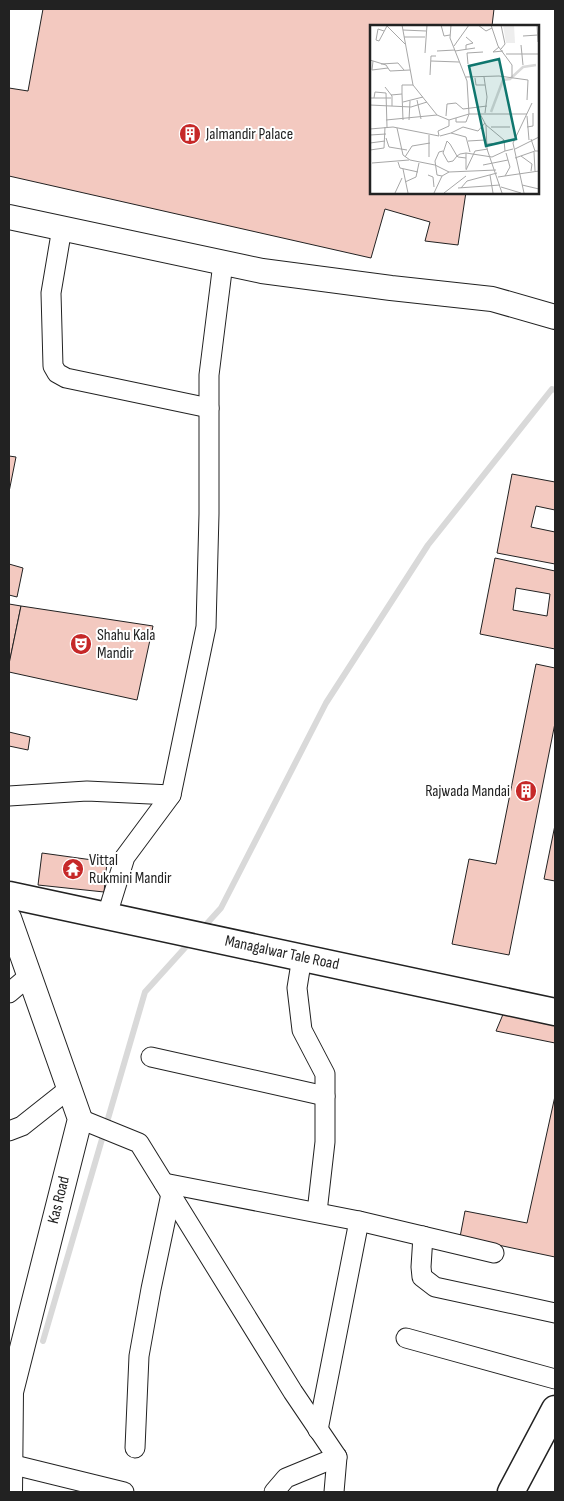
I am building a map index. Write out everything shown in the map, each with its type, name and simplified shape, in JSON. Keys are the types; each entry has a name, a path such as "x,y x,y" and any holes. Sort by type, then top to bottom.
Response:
{"main road":[{"name":"Managalwar Tale Road","path":"9,895 555,1012"},
{"path":"511,1492 555,1409"}],"street":[{"path":"9,216 262,271 391,288 492,298 555,318"},
{"path":"62,228 51,293 53,366 56,373 66,378 209,408"},
{"path":"107,915 125,857 153,822 171,795 206,628 210,375 223,264"},
{"path":"9,796 87,791 171,795"},
{"path":"9,918 80,1119 139,1143 293,1392 337,1457 334,1492"},
{"path":"302,957 297,988 302,1030 325,1074 325,1142 317,1212"},
{"path":"9,993 30,976"},
{"path":"151,1057 325,1096"},
{"path":"9,1131 22,1126 70,1088"},
{"name":"Kas Road","path":"10,1492 10,1392 15,1350 80,1119"},
{"path":"168,1188 358,1220 494,1253"},
{"path":"136,1448 140,1356 168,1188"},
{"path":"318,1430 358,1220"},
{"path":"423,1236 422,1277 435,1287 555,1313"},
{"path":"406,1338 555,1379"},
{"path":"274,1492 286,1478 337,1457"},
{"path":"10,1464 124,1492"}],"building":[{"name":"Jalmandir Palace","path":"43,9 494,9 492,25 370,25 370,194 466,194 458,245 425,241 430,222 385,209 371,258 9,176 9,88 28,91"},
{"path":"9,456 16,457 9,492"},
{"path":"512,474 555,482 555,510 536,506 531,527 555,532 555,564 497,553"},
{"path":"495,558 555,571 555,649 480,634","holes":["516,588 550,594 547,616 513,610"]},
{"path":"9,564 23,568 17,597 9,595"},
{"path":"9,604 21,606 9,664"},
{"name":"Shahu Kala Mandir","path":"21,606 153,626 137,700 9,672"},
{"name":"Rajwada Mandai","path":"536,664 555,668 555,723 509,955 452,944 469,859 496,864"},
{"path":"9,732 30,737 28,750 9,746"},
{"path":"555,825 555,881 544,879"},
{"name":"Vittal Rukmini Mandir","path":"42,853 107,862 104,892 38,885"},
{"path":"504,1012 555,1024 555,1043 496,1031"},
{"path":"555,1096 555,1257 460,1237 465,1211 527,1223"}],"waterway":[{"path":"202,929 221,908 326,703 428,545 552,389 555,390"},
{"path":"43,1341 145,992 192,940"}],"place":[{"name":"Jalmandir Palace","path":"190,134"},
{"name":"Shahu Kala Mandir","path":"81,644"},
{"name":"Rajwada Mandai","path":"526,791"},
{"name":"Vittal Rukmini Mandir","path":"73,869"}]}
